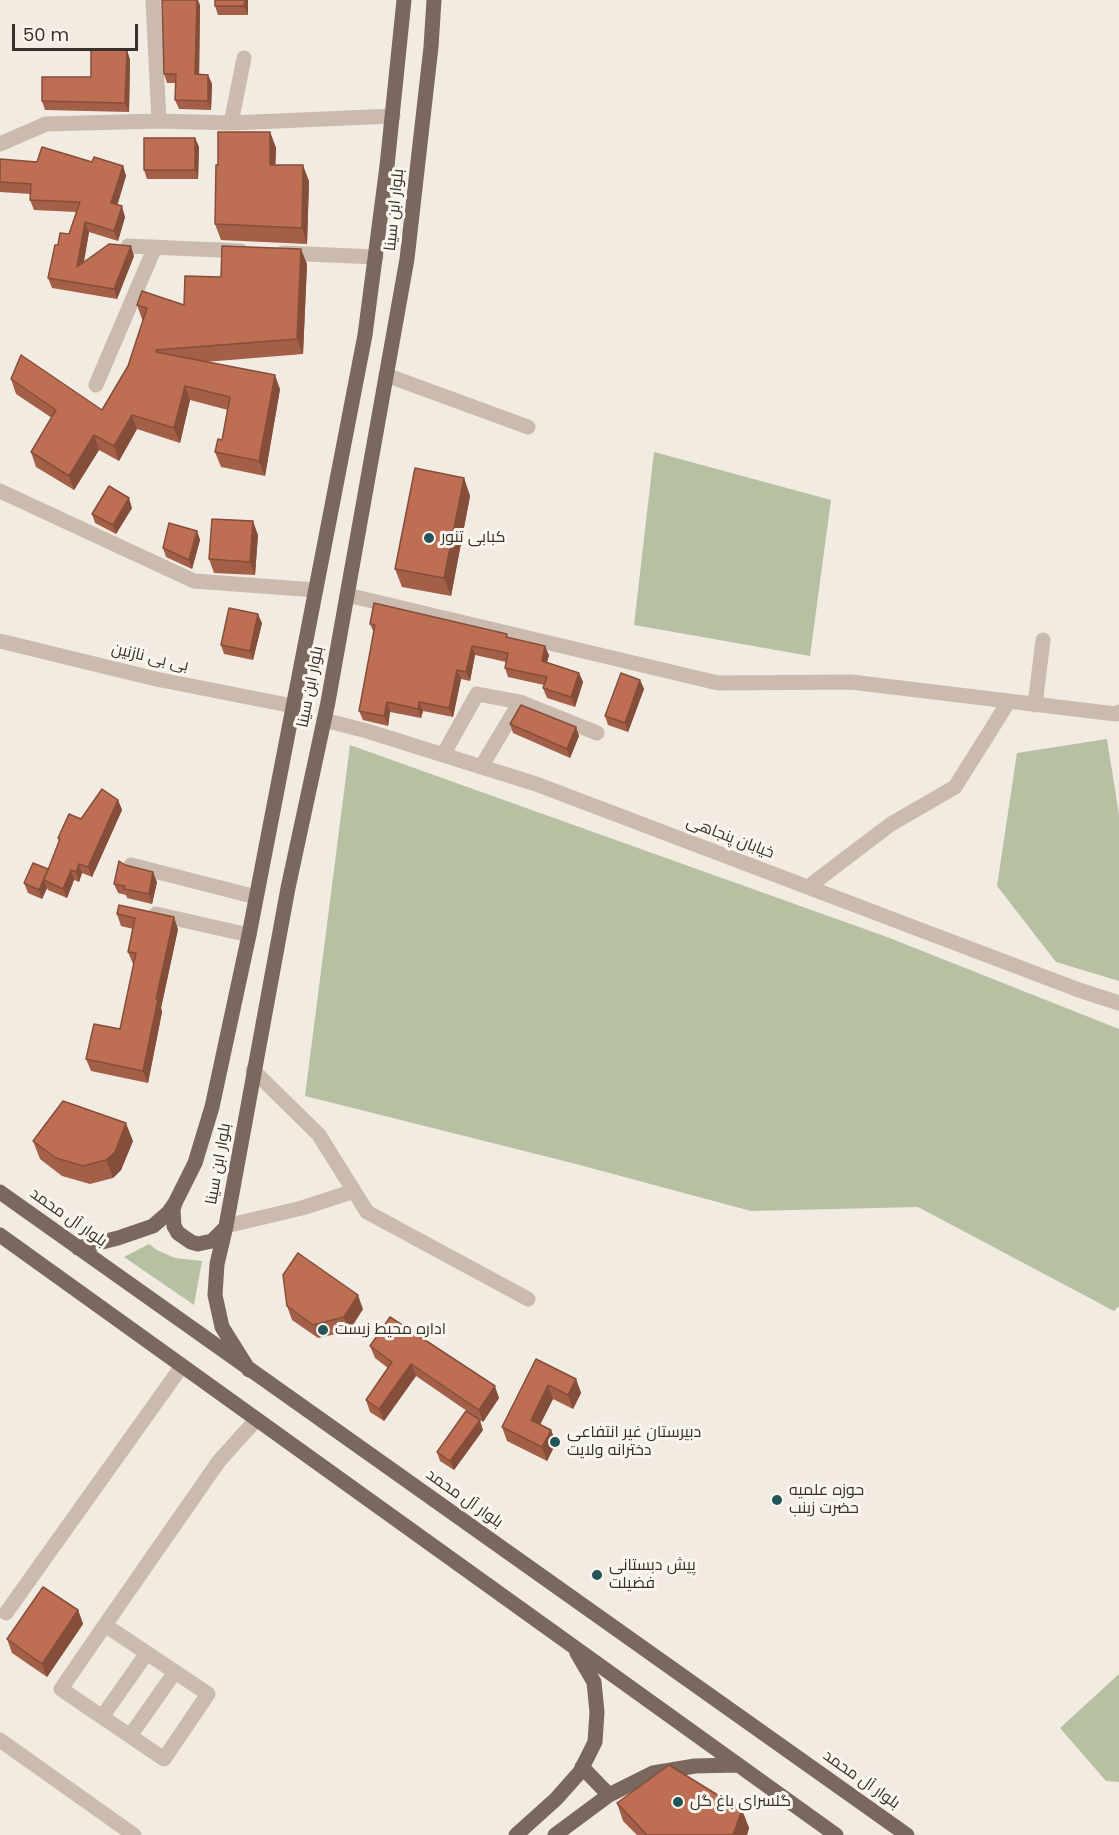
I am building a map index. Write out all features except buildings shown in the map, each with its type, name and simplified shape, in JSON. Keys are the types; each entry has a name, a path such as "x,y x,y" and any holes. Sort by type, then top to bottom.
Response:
{"main road":[{"name":"بلوار ابن سینا","path":"78,1248 153,1226 168,1213 195,1163 212,1107 249,935 365,334 393,116 404,0"},
{"name":"بلوار ابن سینا","path":"249,1370 222,1327 215,1295 217,1264 288,888 324,720 407,259 431,47 434,0"},
{"name":"بلوار آل محمد","path":"0,1192 908,1835"},
{"path":"175,1203 172,1218 174,1226 178,1233 191,1242 198,1244 212,1241 223,1232 226,1226"},
{"path":"0,1235 836,1835"},
{"path":"516,1835 556,1799 582,1767 595,1742 597,1712 594,1682 574,1648"},
{"path":"555,1835 609,1795 653,1773 695,1766 737,1766"},
{"path":"582,1767 609,1795"}],"street":[{"path":"153,0 159,121"},
{"path":"231,123 244,58"},
{"path":"0,144 46,124 159,121 231,123 393,116"},
{"path":"128,246 376,257"},
{"path":"96,385 155,247"},
{"path":"386,375 528,427"},
{"path":"0,491 194,581 316,590"},
{"path":"347,595 718,683 851,682 1118,716"},
{"name":"بی بی نازنین","path":"0,640 156,679 293,706"},
{"path":"1035,705 1042,640"},
{"path":"443,755 477,694 520,702 597,733"},
{"path":"808,887 891,824 955,787 1009,701"},
{"path":"482,767 520,702"},
{"name":"خیابان پنجاهی","path":"324,720 367,731 536,784 1079,990 1119,1003"},
{"path":"131,865 256,897"},
{"path":"138,910 249,935"},
{"path":"253,1070 319,1135 367,1212 528,1299"},
{"path":"226,1226 302,1208 354,1191"},
{"path":"6,1612 182,1366"},
{"path":"105,1625 208,1694 164,1759 61,1689 105,1625 219,1461 256,1420"},
{"path":"102,1717 147,1653"},
{"path":"130,1736 175,1672"},
{"path":"0,1740 134,1835"}],"green space":[{"path":"654,452 831,500 810,656 634,625"},
{"path":"1107,739 1119,815 1119,981 1056,962 997,886 1017,753"},
{"path":"350,745 887,937 1119,1029 1119,1306 1114,1311 918,1207 751,1211 305,1096"},
{"path":"149,1244 175,1258 202,1261 194,1305 124,1257"},
{"path":"1119,1674 1119,1782 1106,1781 1060,1728"}],"place":[{"name":"کبابی تنور","path":"429,538"},
{"name":"اداره محیط زیست","path":"323,1330"},
{"name":"دبیرستان غیر انتفاعی دخترانه ولایت","path":"555,1442"},
{"name":"حوزه علمیه حضرت زینب","path":"777,1500"},
{"name":"پیش دبستانی فضیلت","path":"597,1575"},
{"name":"گلسرای باغ گل","path":"678,1802"}]}
